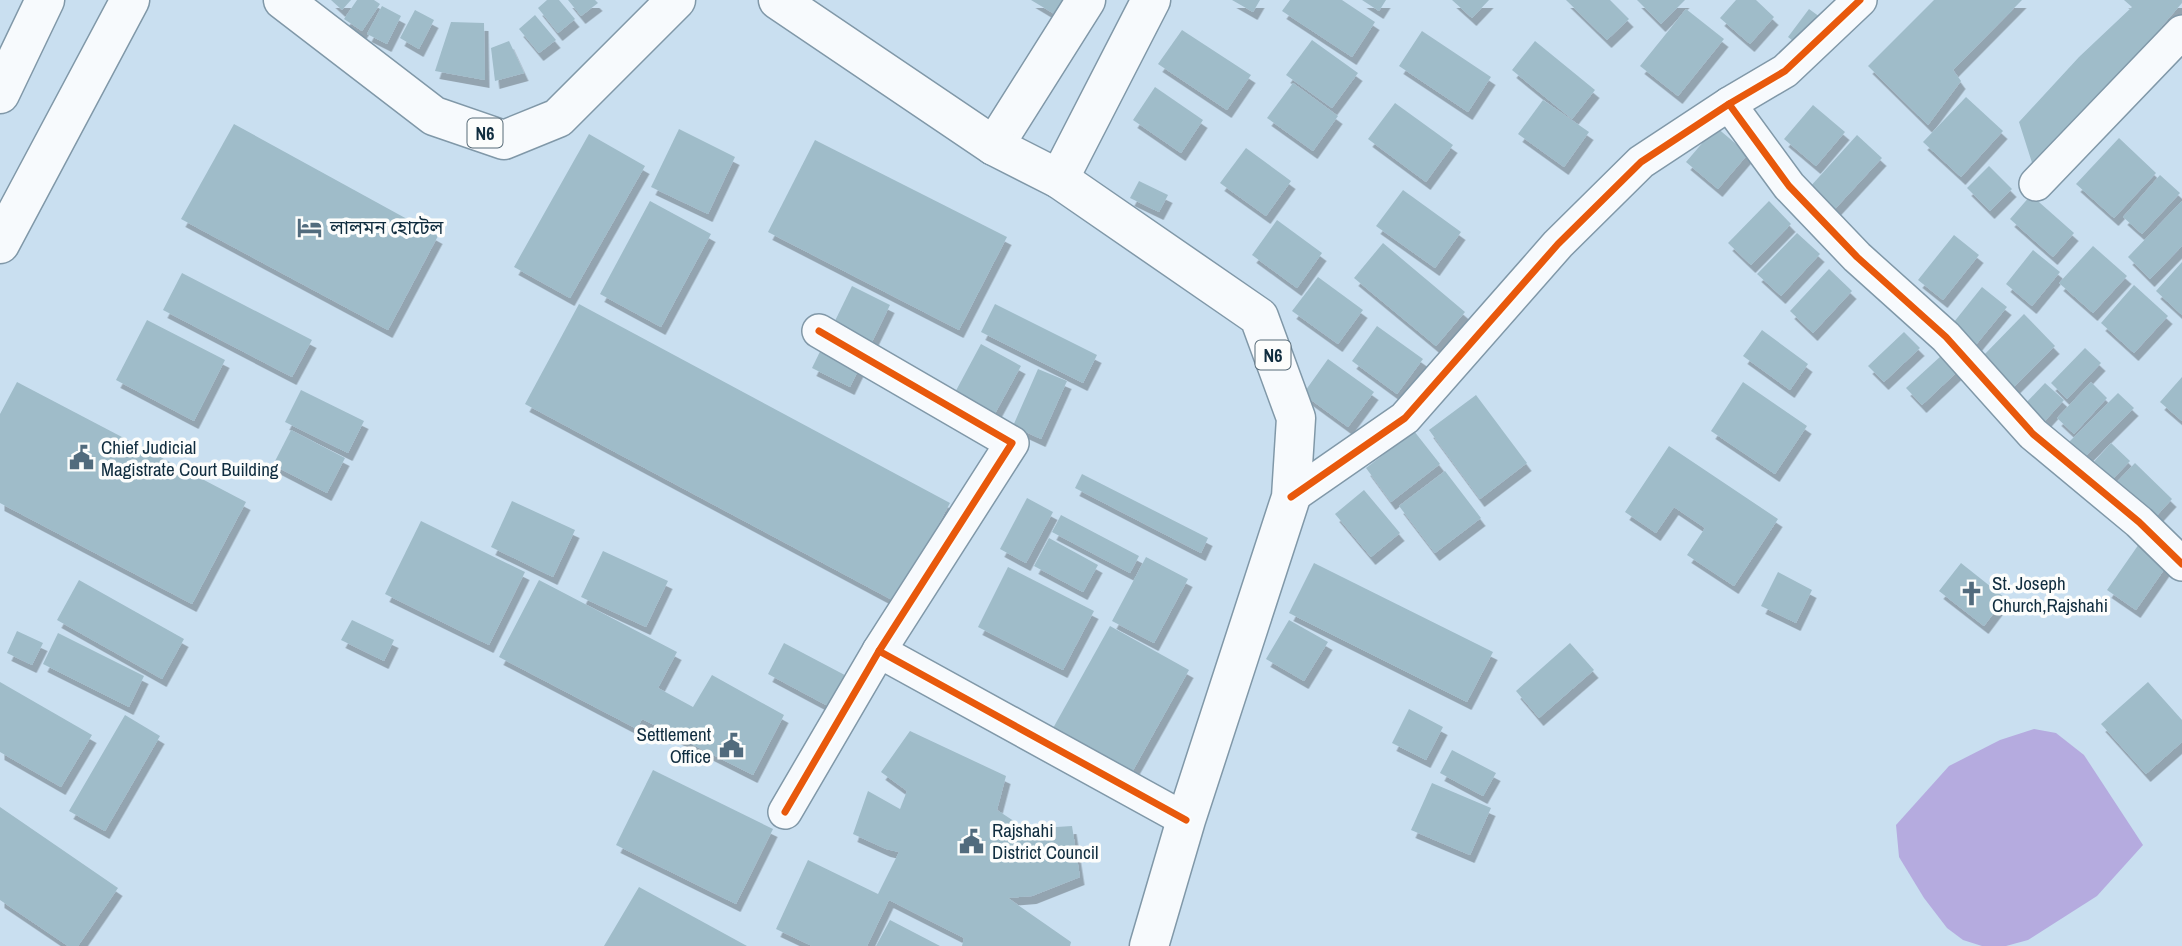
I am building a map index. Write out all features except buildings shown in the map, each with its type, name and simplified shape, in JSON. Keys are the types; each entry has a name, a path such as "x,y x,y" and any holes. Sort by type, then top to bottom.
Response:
{"main road":[{"path":"0,94 45,0"},
{"path":"0,244 130,0"},
{"name":"N6","path":"283,0 433,116 504,140 558,118 676,0"},
{"name":"N6","path":"778,0 994,146 1059,179 1259,317 1296,418 1291,497 1185,820 1149,946"},
{"path":"994,146 1086,0"},
{"path":"1059,179 1151,0"}],"street":[{"path":"1291,497 1405,418 1558,244 1641,162 1785,71 1860,0"},
{"path":"2036,184 2182,32"},
{"path":"1729,104 1789,186 1857,257 1946,337 2033,433 2139,522 2182,564"},
{"path":"785,812 879,651 1012,443 819,331"},
{"path":"879,651 1185,820"}],"shaded area":[{"path":"2034,729 2056,733 2084,755 2143,845 2097,896 2028,940 2006,946 1982,946 1963,940 1947,928 1924,898 1899,857 1896,825 1949,766 2000,740"}],"cycle path":[{"path":"1291,497 1405,418 1558,244 1641,162 1785,71 1860,0"},
{"path":"1729,104 1789,186 1857,257 1946,337 2033,434 2139,522 2182,564"},
{"path":"785,812 879,651 1012,443 819,331"},
{"path":"879,651 1186,820"}],"place":[{"name":"লালমন হোটেল","path":"310,227"},
{"name":"Chief Judicial Magistrate Court Building","path":"81,458"},
{"name":"St. Joseph Church,Rajshahi","path":"1972,594"},
{"name":"Settlement Office","path":"731,745"},
{"name":"Rajshahi District Council","path":"972,841"}]}
